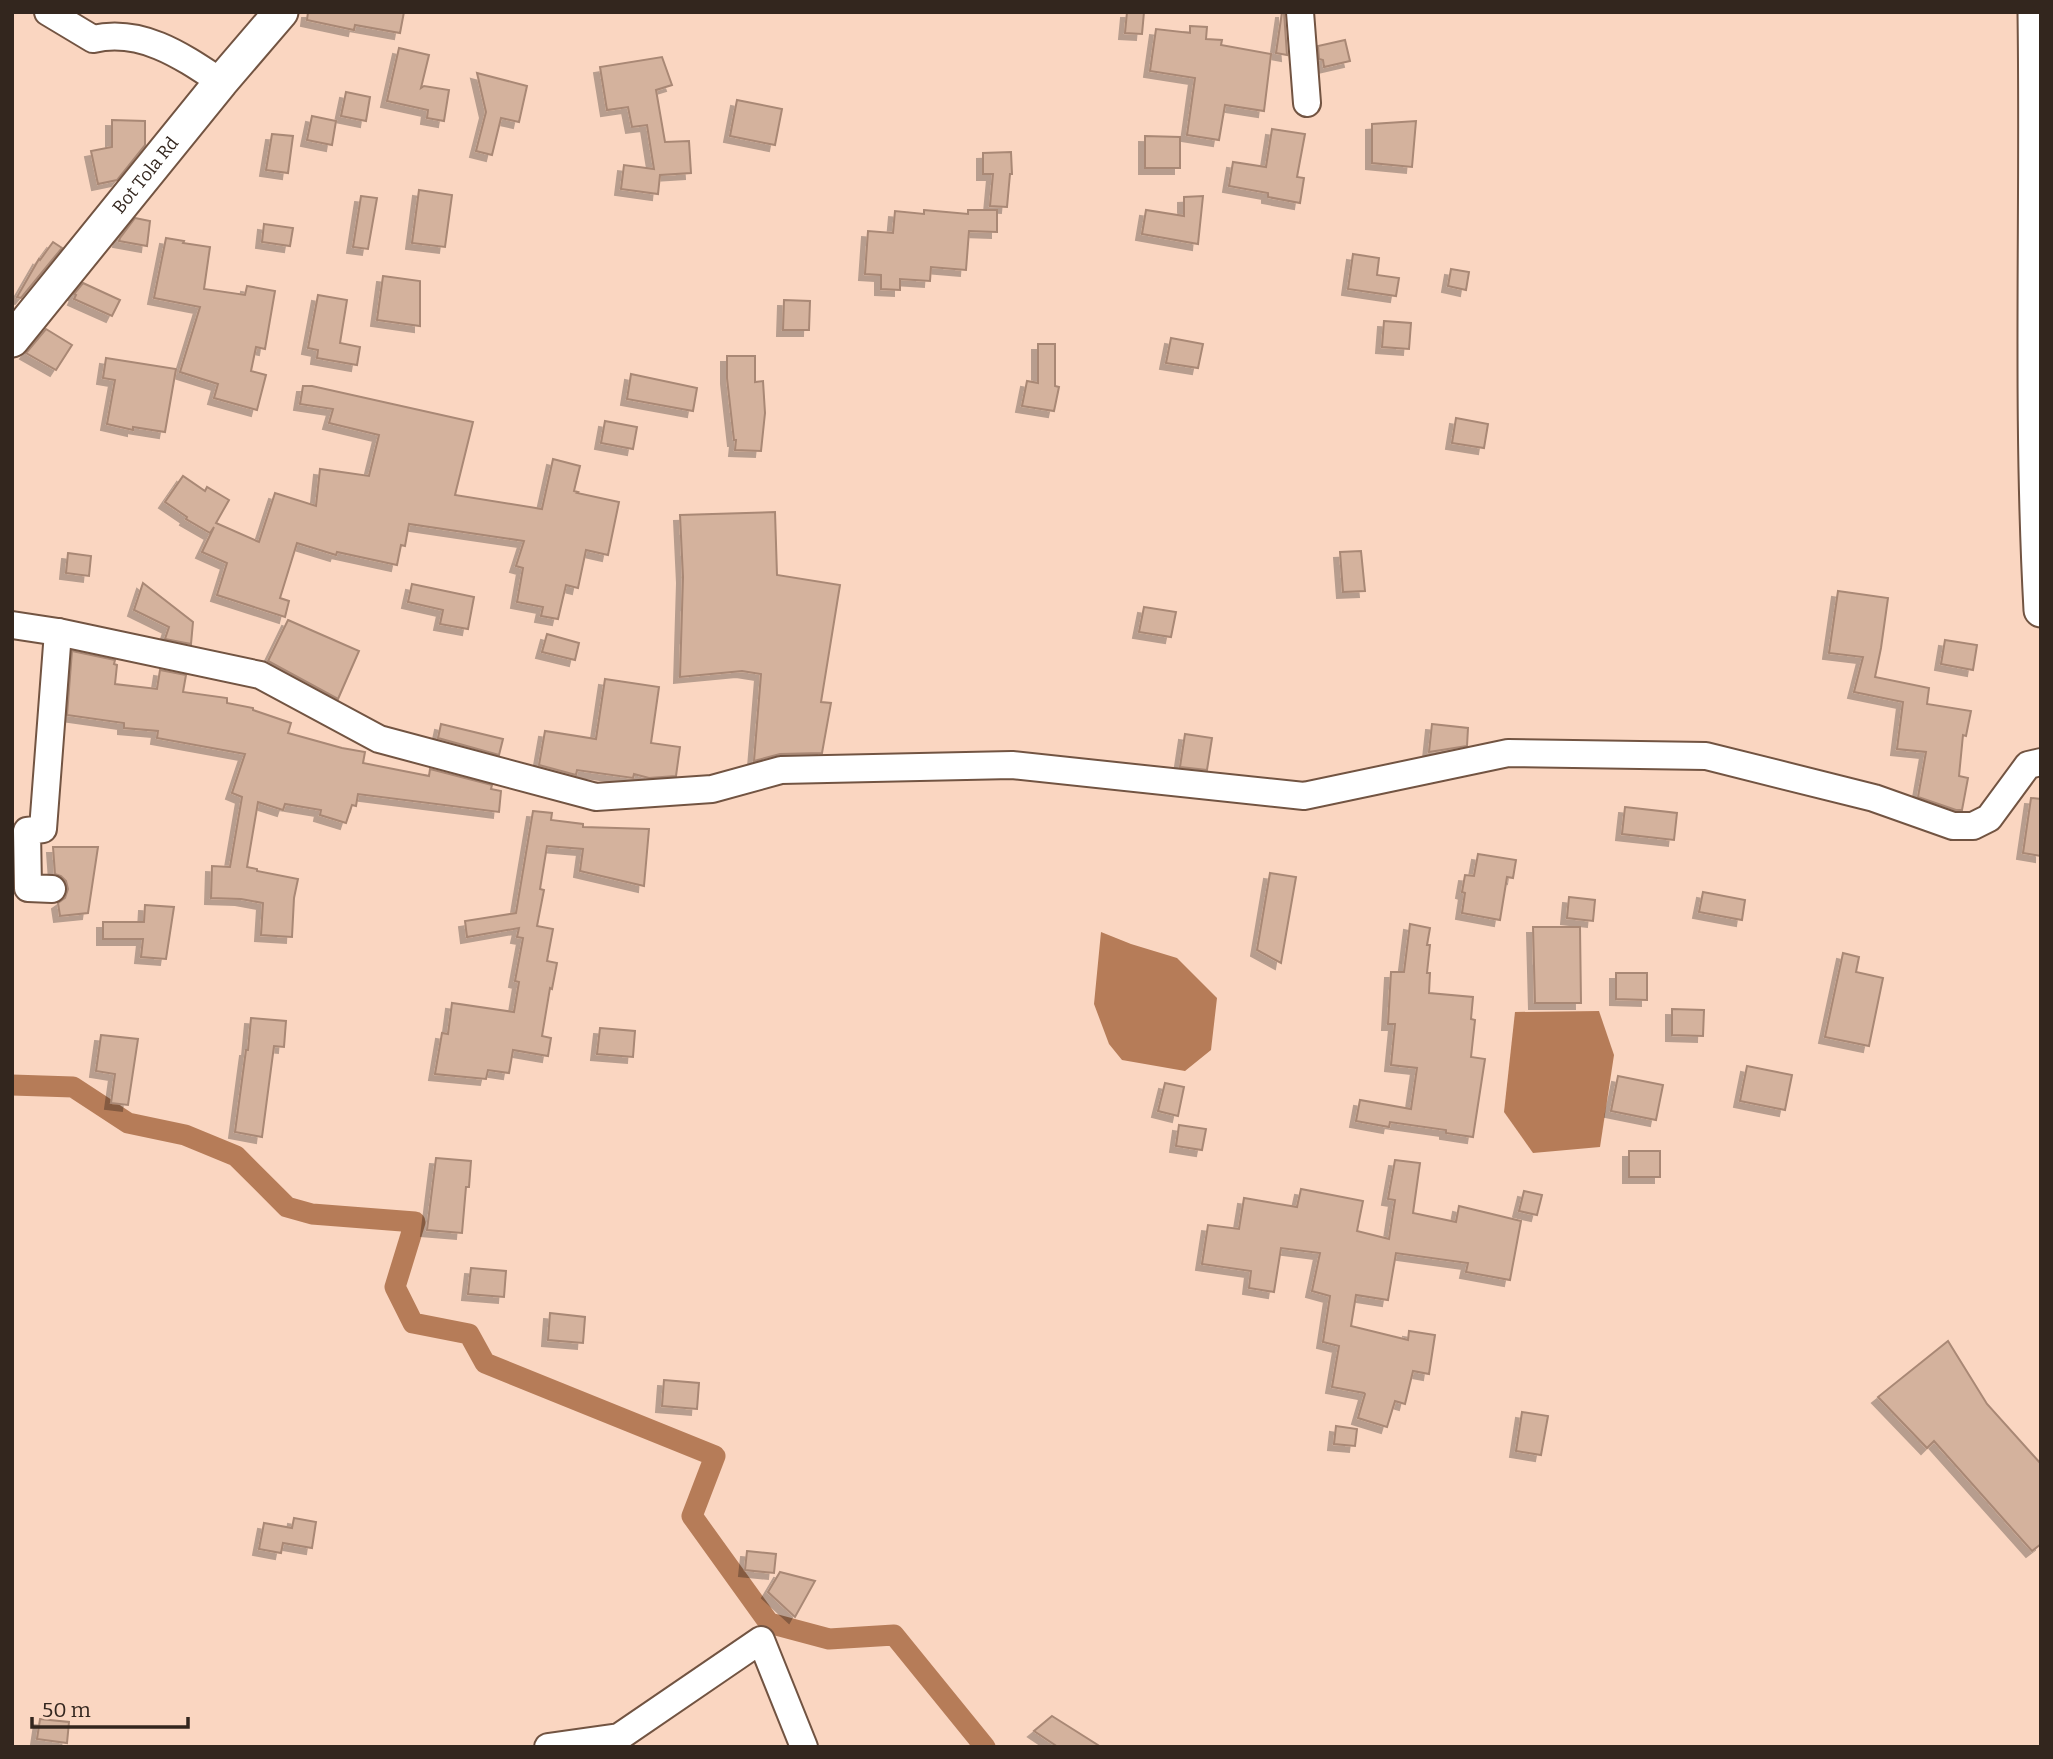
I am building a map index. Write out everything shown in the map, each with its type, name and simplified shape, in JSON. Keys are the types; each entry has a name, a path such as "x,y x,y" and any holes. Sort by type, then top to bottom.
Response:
{"main road":[{"name":"Bot Tola Rd","path":"12,340 220,82 281,12"},
{"path":"2035,12 2034,323 2037,540 2041,610"}],"street":[{"path":"48,12 93,39 107,36 148,42 176,52 220,82"},
{"path":"1300,12 1307,103"},
{"path":"12,625 58,632 260,676 379,739 596,797 712,789 781,770 1012,765 1304,796 1508,753 1706,756 1874,798 1953,826 1973,826 1989,818 2028,765 2041,762"},
{"path":"52,889 28,888 27,831 43,828 58,632"},
{"path":"548,1747 619,1737 761,1640 804,1747"}],"shaded area":[{"path":"1101,932 1177,958 1217,998 1211,1050 1185,1071 1122,1060 1109,1044 1094,1004"},
{"path":"1599,1011 1614,1055 1600,1147 1533,1153 1504,1112 1515,1012"}],"building":[{"path":"308,12 404,12 400,33 355,25 354,30 307,20"},
{"path":"1127,12 1144,12 1142,34 1125,33"},
{"path":"1284,12 1287,55 1276,53"},
{"path":"1190,26 1207,27 1206,39 1222,40 1221,45 1271,54 1264,111 1225,105 1219,140 1187,135 1195,78 1150,71 1156,29 1190,33"},
{"path":"1345,40 1350,61 1324,67 1323,60 1319,59 1318,46"},
{"path":"399,48 429,55 421,88 424,86 449,90 444,121 427,118 428,110 387,101"},
{"path":"662,57 672,85 656,90 665,142 689,141 691,173 660,175 658,194 621,189 624,165 654,169 647,125 632,127 628,107 607,110 600,67"},
{"path":"477,73 527,86 519,122 501,118 492,155 476,151 486,112"},
{"path":"346,92 370,97 366,121 341,116"},
{"path":"737,100 782,109 775,145 730,136"},
{"path":"312,116 336,121 332,145 307,140"},
{"path":"112,120 145,121 145,145 117,180 98,184 91,151 112,147"},
{"path":"1416,121 1412,167 1372,163 1372,124"},
{"path":"1272,129 1305,134 1297,177 1304,178 1300,203 1268,197 1268,193 1229,186 1233,162 1266,167"},
{"path":"272,134 293,136 288,173 266,170"},
{"path":"1145,136 1180,137 1180,168 1145,168"},
{"path":"1011,152 1012,174 1007,207 990,206 993,174 983,174 983,153"},
{"path":"419,190 452,195 445,247 412,243"},
{"path":"361,196 377,198 368,249 353,247"},
{"path":"1203,196 1198,244 1142,234 1146,210 1184,216 1184,197"},
{"path":"924,210 968,214 968,210 997,210 997,232 969,231 966,270 931,267 930,281 900,279 900,290 881,289 881,275 865,274 868,231 893,233 895,211 924,214"},
{"path":"135,218 150,221 147,246 119,241"},
{"path":"264,224 293,228 290,246 262,242"},
{"path":"166,238 210,247 204,289 245,295 247,286 275,291 265,349 256,347 251,371 266,375 257,410 214,398 218,384 180,372 200,307 154,298"},
{"path":"53,242 62,248 21,298 17,297 39,259"},
{"path":"1353,254 1379,258 1377,275 1399,278 1396,296 1348,289"},
{"path":"1451,269 1469,272 1466,290 1448,286"},
{"path":"383,276 420,281 420,326 377,320"},
{"path":"83,283 120,300 112,316 74,299 74,294"},
{"path":"318,295 347,300 340,343 360,347 357,365 317,358 318,350 308,348"},
{"path":"784,300 810,301 809,330 783,330"},
{"path":"1384,321 1411,323 1409,349 1382,347"},
{"path":"46,329 72,345 56,370 26,353"},
{"path":"1171,338 1203,344 1198,368 1166,363"},
{"path":"1038,344 1055,344 1055,386 1059,387 1054,411 1022,406 1027,381 1038,383"},
{"path":"727,356 755,356 755,382 763,381 765,413 761,451 735,450"},
{"path":"106,358 176,369 165,432 133,427 133,430 107,424 115,380 103,378"},
{"path":"631,374 697,388 693,411 627,399"},
{"path":"303,386 473,422 455,495 542,509 553,459 580,466 574,491 619,502 608,555 586,550 578,588 566,585 558,619 541,616 543,607 517,602 523,568 516,566 524,541 409,524 405,546 401,545 397,565 337,552 336,555 297,543 280,598 289,601 285,617 217,595 227,563 202,552 214,527 210,533 165,502 183,476 205,491 207,487 229,500 216,523 259,542 275,493 316,506 320,469 369,476 379,435 329,423 333,409 300,404"},
{"path":"1456,418 1488,424 1484,448 1452,443"},
{"path":"605,421 637,427 633,449 601,443"},
{"path":"775,512 777,575 840,585 821,702 831,703 822,753 780,754 754,761 761,674 742,671 680,677 683,577 680,515"},
{"path":"1361,551 1365,591 1343,592 1340,552"},
{"path":"68,553 91,556 89,576 66,573"},
{"path":"143,583 193,622 191,644 165,639 169,627 134,610"},
{"path":"412,584 474,597 468,629 440,624 443,610 408,602"},
{"path":"1838,591 1888,598 1875,677 1929,688 1927,704 1971,711 1966,736 1963,735 1959,776 1968,778 1962,810 1918,797 1926,752 1897,749 1903,702 1854,692 1863,657 1829,653"},
{"path":"1144,607 1176,612 1171,637 1139,632"},
{"path":"288,620 359,651 338,699 268,661"},
{"path":"547,634 579,643 575,660 542,652"},
{"path":"1945,640 1977,645 1973,670 1941,664"},
{"path":"72,651 115,660 115,684 157,689 160,670 186,675 183,692 227,698 227,703 253,708 291,723 288,733 365,752 363,763 429,776 430,769 492,785 491,789 501,791 499,812 358,794 356,806 352,805 346,823 320,815 321,810 285,804 283,810 258,802 247,867 298,879 292,937 261,935 263,903 211,898 212,866 230,867 242,797 232,793 245,754 157,738 158,731 124,728 124,723 67,715"},
{"path":"605,679 659,687 651,743 680,747 676,776 649,778 634,774 633,778 577,770 576,775 539,765 545,731 596,739"},
{"path":"441,724 503,739 499,755 438,738"},
{"path":"1432,724 1468,728 1467,746 1429,752"},
{"path":"1185,734 1212,738 1207,770 1180,767"},
{"path":"2031,798 2041,799 2041,856 2023,853"},
{"path":"1625,807 1677,813 1674,840 1622,834"},
{"path":"533,811 552,813 551,820 583,824 583,827 649,829 644,886 580,871 583,849 547,846 540,889 544,890 537,926 553,929 547,961 557,963 542,1036 551,1038 548,1056 513,1050 509,1073 488,1070 486,1079 435,1074 442,1033 448,1034 452,1003 514,1012 519,982 515,981 523,938 517,937 519,928 467,937 465,921 516,913"},
{"path":"53,847 98,847 88,913 60,916 58,903 65,898 68,889 66,881 55,874"},
{"path":"1478,854 1516,860 1513,878 1507,877 1500,920 1462,913 1465,875 1474,876"},
{"path":"1270,873 1296,877 1281,963 1257,950"},
{"path":"1703,892 1745,900 1742,920 1699,912"},
{"path":"1569,897 1595,900 1593,921 1567,918"},
{"path":"145,905 174,907 166,959 141,957 143,939 103,939 103,922 144,922"},
{"path":"1410,924 1430,928 1427,945 1430,945 1427,973 1430,973 1429,993 1473,997 1471,1019 1475,1020 1471,1057 1485,1059 1473,1137 1390,1122 1389,1127 1356,1121 1360,1100 1411,1109 1417,1068 1391,1065 1395,1024 1388,1024 1391,972 1404,972"},
{"path":"1533,927 1580,927 1581,1003 1535,1003"},
{"path":"1843,953 1859,957 1856,972 1883,978 1869,1046 1825,1037"},
{"path":"1616,973 1647,973 1647,1000 1616,999"},
{"path":"1672,1009 1704,1010 1703,1036 1672,1035"},
{"path":"251,1018 286,1021 284,1047 274,1046 262,1137 235,1132"},
{"path":"600,1028 635,1031 633,1057 597,1054"},
{"path":"101,1035 138,1039 128,1105 111,1103 115,1074 96,1071"},
{"path":"1747,1066 1792,1075 1785,1110 1740,1101"},
{"path":"1618,1076 1663,1085 1656,1120 1611,1111"},
{"path":"1165,1083 1184,1087 1178,1116 1158,1111"},
{"path":"1179,1125 1206,1129 1202,1150 1176,1146"},
{"path":"1629,1151 1660,1151 1660,1177 1629,1177"},
{"path":"436,1158 471,1161 462,1233 427,1230"},
{"path":"1395,1160 1420,1163 1413,1213 1456,1222 1459,1206 1521,1221 1510,1280 1466,1272 1468,1263 1396,1253 1388,1300 1356,1295 1351,1326 1408,1340 1409,1331 1435,1335 1429,1374 1413,1371 1405,1404 1395,1401 1387,1427 1358,1418 1364,1393 1332,1387 1339,1346 1323,1342 1330,1296 1312,1291 1320,1253 1281,1248 1274,1292 1249,1288 1251,1271 1202,1264 1208,1225 1239,1229 1244,1198 1297,1207 1301,1189 1363,1201 1357,1231 1389,1239 1395,1200 1388,1199"},
{"path":"1524,1191 1542,1195 1537,1215 1519,1211"},
{"path":"471,1268 506,1271 504,1297 468,1294"},
{"path":"550,1313 585,1317 583,1343 548,1340"},
{"path":"1948,1341 1987,1404 2041,1464 2041,1544 2032,1551 1934,1441 1927,1448 1878,1397"},
{"path":"664,1380 699,1383 697,1409 662,1406"},
{"path":"1522,1412 1548,1416 1541,1455 1516,1451"},
{"path":"1336,1426 1357,1429 1355,1446 1334,1444"},
{"path":"294,1518 316,1522 312,1548 283,1543 281,1553 259,1549 264,1523 292,1528"},
{"path":"747,1551 776,1554 774,1573 745,1570"},
{"path":"780,1572 815,1581 795,1617 768,1592"},
{"path":"1052,1716 1101,1747 1058,1747 1034,1731"},
{"path":"40,1719 69,1722 67,1743 37,1739"}],"waterway":[{"path":"12,1085 73,1087 128,1123 185,1135 236,1156 287,1207 312,1214 415,1222 395,1287 413,1323 469,1334 485,1363 715,1456 692,1516 769,1623 829,1639 894,1635 985,1747"}]}
